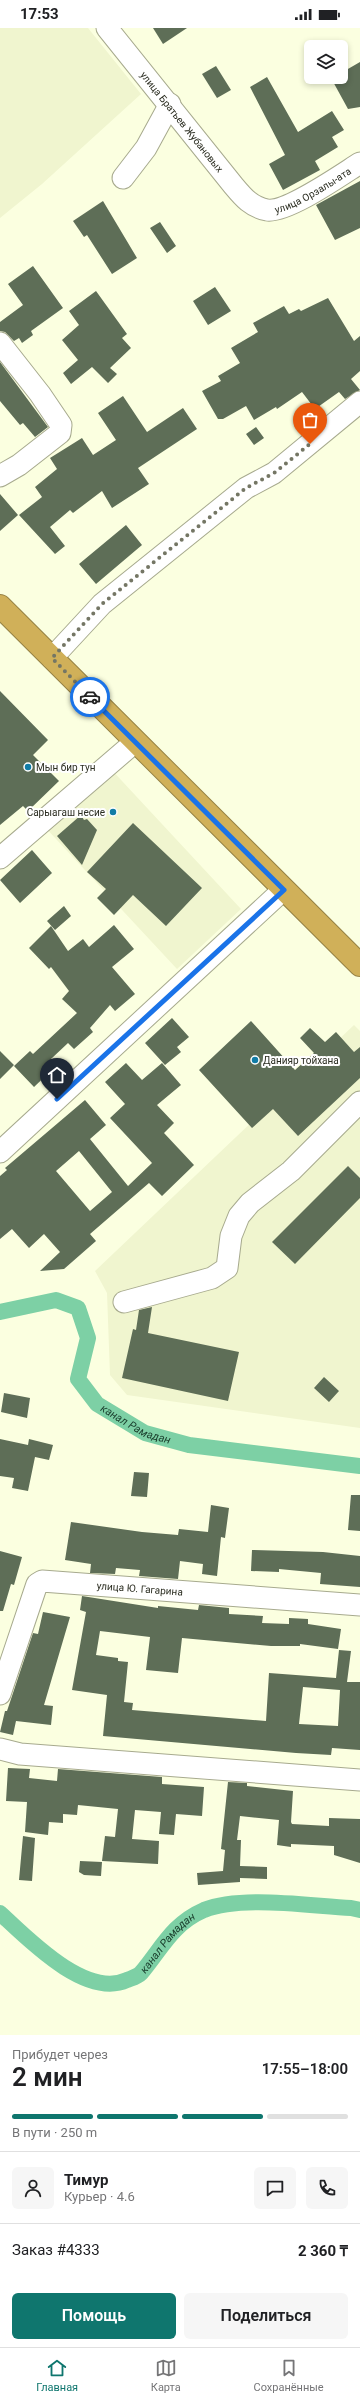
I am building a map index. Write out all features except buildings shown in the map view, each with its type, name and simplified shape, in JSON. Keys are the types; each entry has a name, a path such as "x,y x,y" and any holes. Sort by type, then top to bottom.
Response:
{"highway":[{"path":"0,606 360,965"}],"street":[{"name":"улица Братьев Жубановых","path":"107,28 170,104 246,200 262,208"},
{"path":"123,178 146,148 170,104"},
{"name":"улица Орзалы-ата","path":"262,208 268,210 288,206 360,163"},
{"path":"0,343 40,394 61,425 60,433 19,465 0,476"},
{"path":"52,658 102,604 246,488 274,473 360,402"},
{"path":"0,858 135,742"},
{"path":"0,1152 284,890"},
{"path":"124,1302 212,1278 227,1268 231,1236 239,1216 250,1203 291,1171 360,1102"},
{"name":"улица Ю. Гагарина","path":"1,1689 37,1584 42,1581 360,1605"},
{"path":"0,1749 20,1754 360,1780"}],"shaded area":[{"path":"0,28 88,28 141,94 42,184 0,218"},
{"name":"Сарыагаш несие","path":"109,767 241,909 177,969 43,825"},
{"path":"354,1025 360,1031 360,1428 127,1395 110,1375 107,1293 95,1271"}],"waterway":[{"name":"канал Рамадан","path":"0,1312 56,1300 78,1308 88,1338 78,1379 97,1404 145,1433 189,1445 360,1466"},
{"name":"канал Рамадан","path":"0,1913 42,1951 76,1974 94,1981 111,1984 127,1980 141,1973 168,1937 184,1922 204,1910 237,1903 256,1902 351,1908 360,1910"}],"way so far":[{"path":"90,697 52,658 102,604 149,568 184,537 246,488 274,473 310,444"}],"place":[{"name":"Мын бир тун","path":"28,767"},
{"name":"Сарыагаш несие","path":"113,812"},
{"name":"Данияр тойхана","path":"255,1060"}],"route":[{"path":"57,1099 284,890 90,697"}]}
